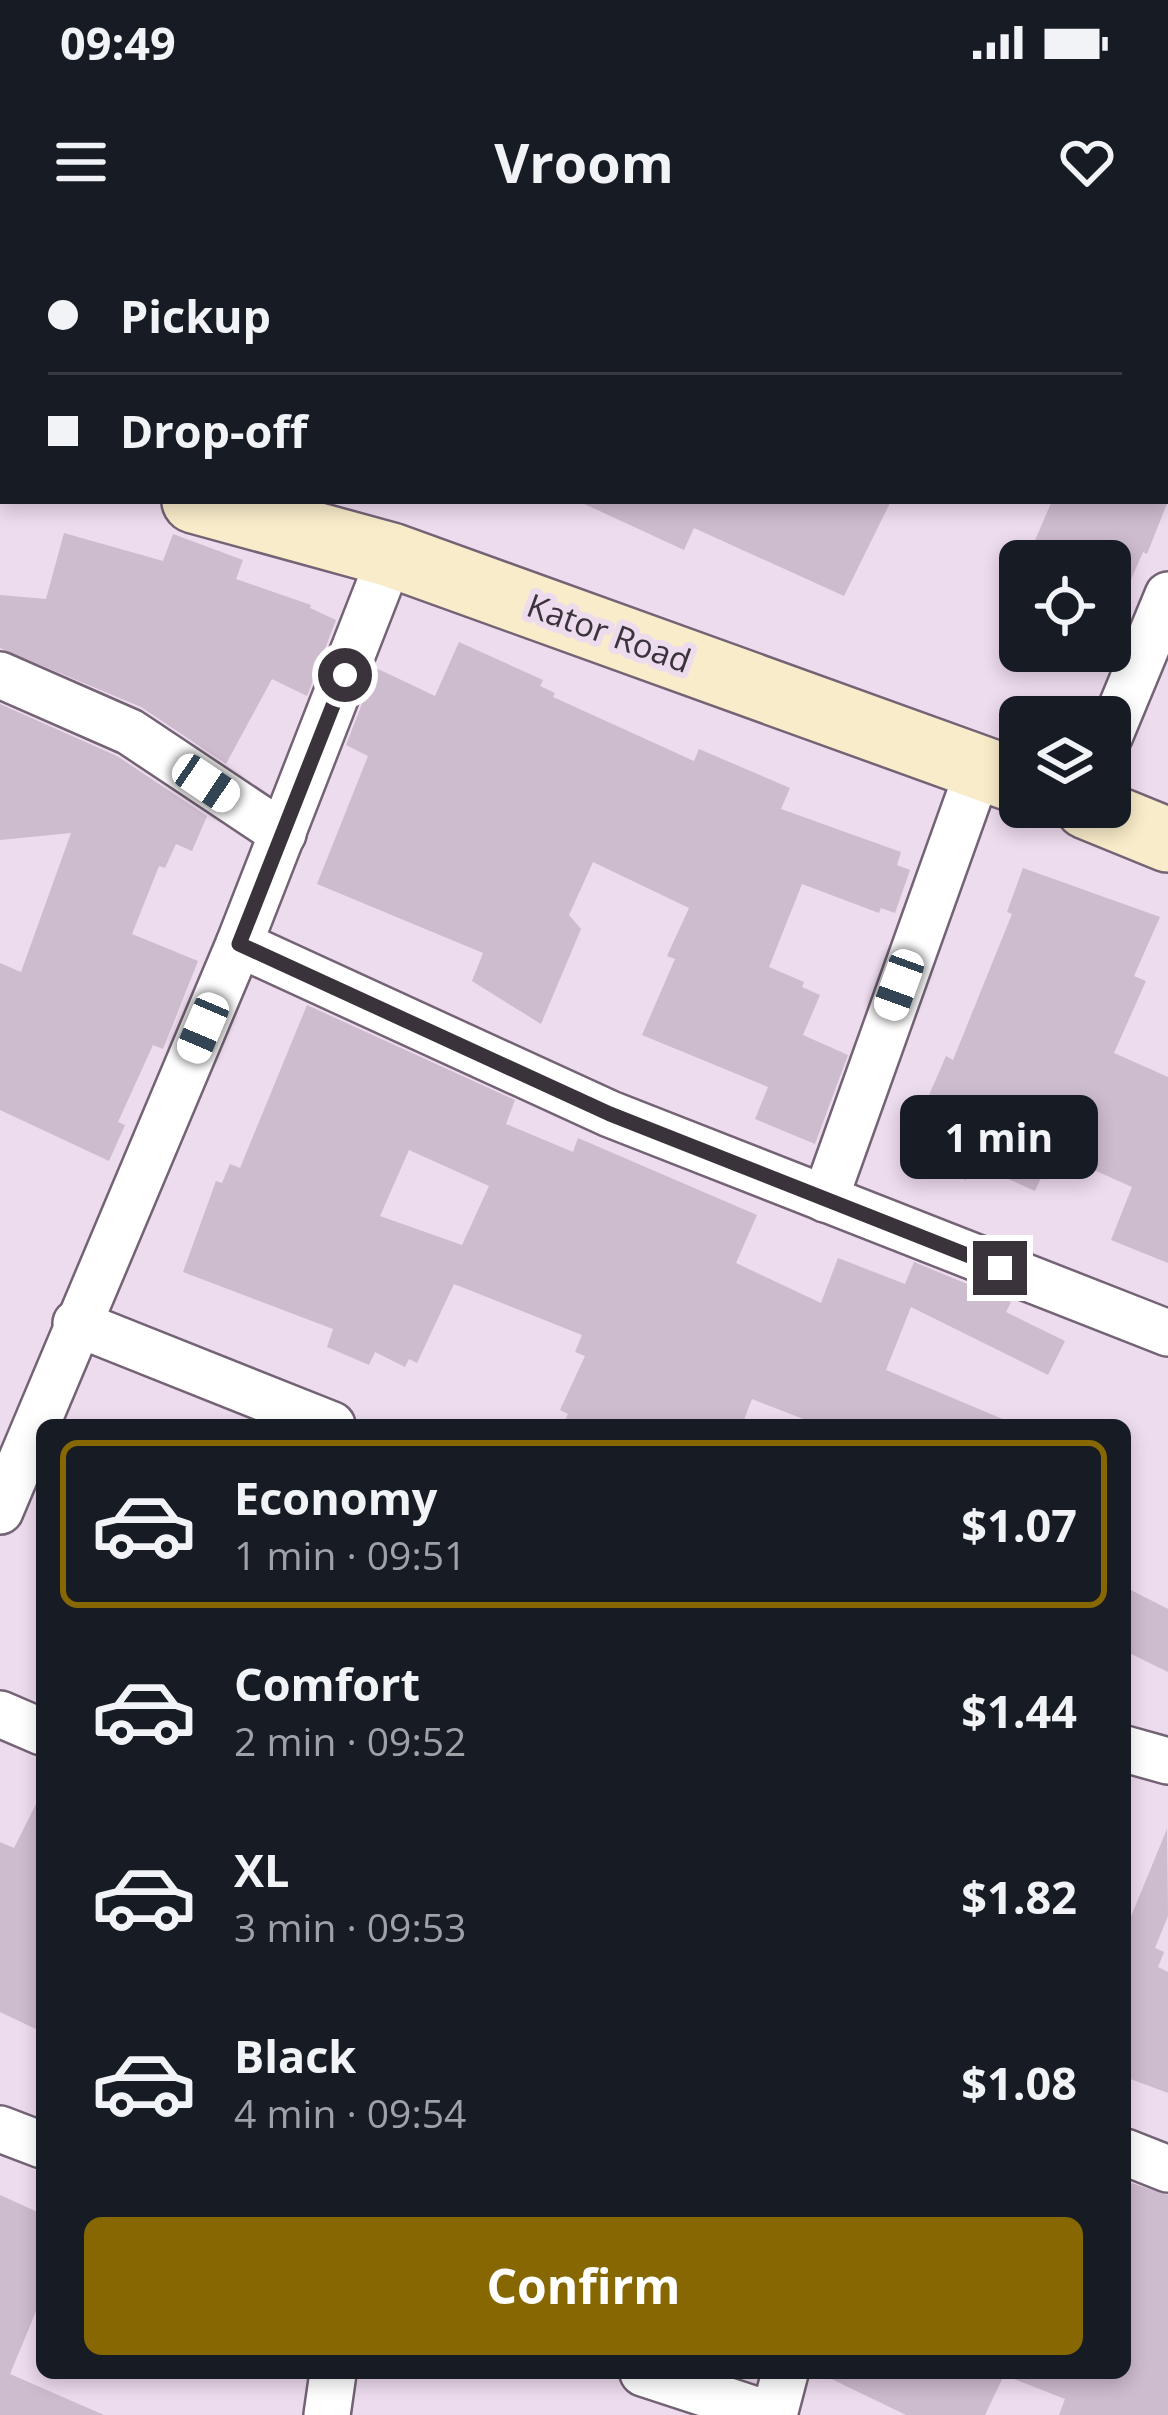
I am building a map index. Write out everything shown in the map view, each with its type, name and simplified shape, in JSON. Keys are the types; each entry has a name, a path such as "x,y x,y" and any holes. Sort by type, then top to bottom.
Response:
{"main road":[{"name":"Kator Road","path":"205,504 391,555 999,774"},
{"path":"1131,825 1168,840"}],"street":[{"path":"37,1419 239,944 391,555"},
{"path":"1126,696 1168,596"},
{"path":"0,675 130,732 283,834"},
{"path":"825,1199 999,776"},
{"path":"239,944 610,1114 1168,1333"},
{"path":"76,1323 317,1419"},
{"path":"0,1511 36,1422"},
{"path":"0,1714 36,1729"},
{"path":"1131,1751 1168,1761"},
{"path":"0,2129 36,2143"},
{"path":"1131,2154 1168,2169"},
{"path":"327,2415 332,2379"},
{"path":"661,2379 772,2415 783,2379"}],"building":[{"path":"584,504 890,504 844,596 694,528 684,550"},
{"path":"1051,504 1167,504 1147,554 1143,552 1131,580 1131,540 1035,540"},
{"path":"64,533 163,561 173,534 243,560 236,579 311,605 336,620 307,696 272,679 226,764 141,707 0,648 0,595 46,599"},
{"path":"459,642 543,680 540,686 555,693 553,697 694,761 699,749 790,788 781,809 901,852 897,865 910,870 895,913 881,908 879,913 802,884 769,967 804,982 802,987 820,995 803,1035 848,1055 815,1144 755,1119 768,1087 642,1035 675,959 667,956 689,908 593,862 569,915 581,929 541,1024 472,981 483,953 317,884 368,756 346,745 376,668 435,696"},
{"path":"0,704 117,756 207,816 192,851 176,844 165,868 159,866 132,934 198,961 163,1049 153,1045 118,1122 125,1125 109,1161 0,1110 0,963 21,972 71,833 0,840"},
{"path":"1023,868 1160,917 1134,976 1146,981 1114,1053 1168,1077 1168,1263 1111,1240 1132,1187 1053,1152 1035,1191 973,1163 966,1180 910,1159 927,1111 923,1109 946,1056 953,1060 1012,914 1007,912"},
{"path":"307,1005 515,1100 506,1124 573,1152 578,1138 757,1215 736,1263 821,1303 838,1258 905,1284 914,1262 1011,1302 1006,1312 1065,1341 1048,1375 911,1307 886,1370 1003,1419 804,1419 752,1399 744,1419 566,1419 568,1414 560,1410 585,1356 575,1352 582,1335 454,1284 417,1363 409,1359 405,1367 375,1352 369,1365 327,1347 333,1329 183,1272 216,1181 222,1183 230,1164 240,1168","holes":["409,1150 489,1186 462,1245 380,1216"]},
{"path":"1131,1590 1168,1609 1168,1672 1131,1654"},
{"path":"36,1804 36,2029 0,2012 0,1842 14,1848"},
{"path":"1167,1829 1168,1916 1155,1948 1164,1952 1158,1967 1168,1972 1168,2093 1131,2079 1131,1916"},
{"path":"1131,2183 1168,2195 1168,2415 1059,2415 1065,2399 1014,2379 1131,2379"},
{"path":"0,2195 36,2211 36,2311 10,2374 104,2415 0,2415"},
{"path":"831,2379 1002,2379 985,2415 906,2415"}],"route":[{"path":"345,675 239,944 610,1114 1000,1268"}]}
